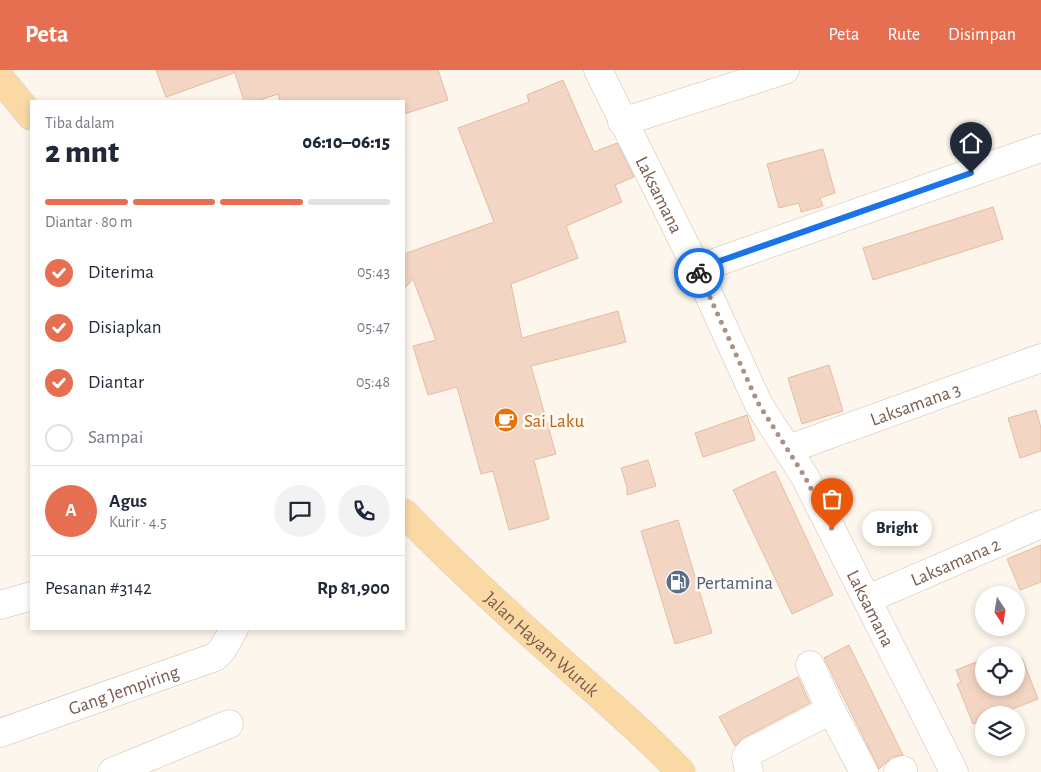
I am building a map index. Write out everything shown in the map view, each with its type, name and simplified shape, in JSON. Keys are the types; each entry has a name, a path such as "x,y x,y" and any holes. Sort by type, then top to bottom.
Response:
{"main road":[{"path":"0,78 30,115"},
{"name":"Jalan Hayam Wuruk","path":"405,514 544,646 634,724 681,772"}],"street":[{"name":"Laksamana","path":"598,70 622,122 697,269 758,403 788,449 868,599 954,772"},
{"path":"622,122 785,70"},
{"path":"697,269 1041,148"},
{"name":"Laksamana 3","path":"788,449 1041,358"},
{"name":"Laksamana 2","path":"868,599 1041,524"},
{"path":"0,605 30,596"},
{"name":"Gang Jempiring","path":"0,733 215,657 222,650 233,630"},
{"path":"810,665 831,710 864,772"},
{"path":"749,772 746,757 750,752 831,710"},
{"path":"112,772 228,724"}],"building":[{"path":"156,70 233,70 234,73 166,97"},
{"path":"234,70 438,70 448,100 405,114 405,100 280,100 278,94 260,100 244,100"},
{"path":"563,80 594,152 617,143 634,177 615,185 622,202 566,226 578,258 511,284 522,338 618,311 626,342 531,366 556,454 534,460 549,519 509,530 493,471 481,474 457,387 428,395 413,346 436,340 413,279 405,288 405,254 494,222 458,128 529,102 527,95"},
{"path":"823,149 835,193 820,198 823,206 801,212 799,203 779,208 767,164"},
{"path":"993,207 1003,239 873,280 863,248"},
{"path":"829,365 843,411 802,424 788,378"},
{"path":"1036,410 1041,428 1041,451 1020,458 1008,418"},
{"path":"747,415 755,440 703,457 695,433"},
{"path":"648,460 656,486 627,495 627,487 621,468"},
{"path":"775,471 833,595 792,614 733,490"},
{"path":"678,520 712,633 675,644 641,531"},
{"path":"1041,545 1041,582 1025,588 1025,586 1018,586 1007,559"},
{"path":"849,645 903,755 892,757 879,769 824,658"},
{"path":"975,663 975,696 1025,696 1025,666 1038,699 1020,706 975,706 975,723 973,724 957,684 961,682 956,670"},
{"path":"798,677 810,703 743,738 735,746 719,717"}],"way so far":[{"path":"699,273 758,403 805,477 832,529"}],"place":[{"name":"Sai Laku","path":"506,420"},
{"name":"Bright","path":"832,529"},
{"name":"Pertamina","path":"678,582"}],"route":[{"path":"699,273 697,269 971,173"}]}
